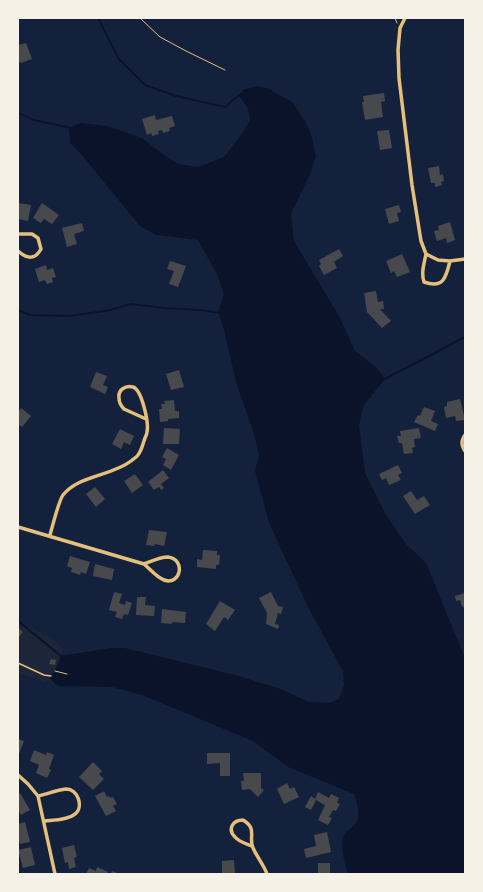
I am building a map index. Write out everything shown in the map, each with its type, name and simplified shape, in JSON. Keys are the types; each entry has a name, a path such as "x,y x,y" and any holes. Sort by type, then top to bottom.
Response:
{"street":[{"path":"405,18 400,28 398,50 399,78 412,185 420,237 426,254 422,272 424,282 430,284 442,282 446,278 450,261"},
{"path":"18,234 32,234 38,238 41,249 35,257 30,258 23,256 18,251"},
{"path":"426,254 438,260 450,261 465,259"},
{"path":"50,535 63,495 79,482 126,465 138,455 147,432 146,419 139,392 133,387 122,388 118,398 124,409 146,419"},
{"path":"465,435 462,441 462,446 465,450"},
{"path":"18,527 50,535 144,564 158,577 164,580 172,581 177,578 180,573 178,563 170,557 161,558 144,564"},
{"path":"18,775 38,796 45,822 55,874"},
{"path":"38,796 66,789 73,790 77,795 79,802 79,809 76,814 70,817 45,822"},
{"path":"252,846 233,836 232,824 234,822 243,820 251,827 253,836 252,846 267,874"}],"lane":[{"path":"18,663 44,675 51,676"}],"path":[{"path":"140,18 160,37 225,70"},
{"path":"55,672 67,674"}],"shaded area":[{"path":"258,86 269,89 292,102 305,121 312,137 316,156 310,174 291,214 294,241 339,316 355,351 377,368 385,379 364,405 359,425 365,473 386,515 406,544 426,563 465,658 465,874 349,874 344,860 342,843 344,835 355,825 358,818 358,807 354,794 288,767 253,741 142,695 112,687 58,686 50,679 51,674 54,673 61,656 110,648 125,648 239,676 281,689 309,702 329,703 339,699 344,685 343,671 309,609 269,523 255,471 259,455 254,434 236,382 224,330 218,312 224,294 217,274 198,240 156,235 140,226 70,143 69,128 80,123 107,126 142,138 178,164 198,167 224,157 241,135 250,120 248,109 239,95 244,89"},
{"path":"18,625 31,628 52,638 63,649 54,673 51,674 50,679 44,682 18,673"}],"building":[{"path":"26,43 32,59 21,63 18,62 18,45"},
{"path":"384,93 385,101 381,102 383,117 365,120 362,102 364,102 363,96"},
{"path":"155,115 156,120 172,116 175,126 169,128 170,131 163,133 162,130 158,131 159,134 152,136 151,133 147,135 142,119"},
{"path":"389,130 392,148 380,150 377,131"},
{"path":"439,166 440,175 443,174 444,181 441,182 442,185 435,187 435,183 431,183 428,168"},
{"path":"18,203 31,205 28,221 18,219"},
{"path":"42,203 59,215 52,224 44,219 41,223 33,218"},
{"path":"399,205 401,212 397,213 399,221 389,224 385,209"},
{"path":"450,222 455,240 447,243 446,238 437,241 434,231 439,230 438,226"},
{"path":"82,223 84,231 74,234 77,244 67,247 62,228"},
{"path":"339,249 343,256 334,262 337,268 324,275 319,266 321,264 319,260"},
{"path":"402,254 410,272 397,277 394,271 391,273 386,261"},
{"path":"170,261 186,266 178,287 169,284 174,271 167,269"},
{"path":"46,265 47,270 53,268 56,277 52,278 53,282 47,284 45,280 39,282 35,269"},
{"path":"376,291 378,302 383,301 384,309 380,309 391,321 382,328 367,312 364,293"},
{"path":"179,370 184,387 171,390 166,374"},
{"path":"96,372 107,376 103,385 108,387 105,394 90,387"},
{"path":"460,399 465,420 456,421 455,416 446,418 444,407 447,406 447,402"},
{"path":"174,400 175,411 179,411 179,418 168,419 168,421 160,422 159,409 162,409 161,404 165,404 164,401"},
{"path":"424,407 435,411 431,421 438,424 435,431 414,422 418,415 420,416"},
{"path":"21,408 31,416 22,427 18,424 18,413"},
{"path":"164,428 180,429 179,444 163,444"},
{"path":"419,428 421,438 414,439 415,447 412,448 413,453 404,454 402,443 399,443 397,436 401,436 400,431"},
{"path":"120,429 134,436 130,445 124,442 121,449 112,444"},
{"path":"167,448 179,455 171,470 163,465 166,459 162,457"},
{"path":"398,465 402,473 398,475 401,480 389,485 386,478 382,480 379,474"},
{"path":"163,470 169,478 161,484 164,488 161,490 159,487 154,490 148,482"},
{"path":"135,474 143,485 132,493 124,481"},
{"path":"95,487 105,499 96,507 86,494"},
{"path":"411,491 417,500 424,496 430,505 415,514 403,496"},
{"path":"149,530 167,532 164,546 155,544 154,546 146,545"},
{"path":"203,550 217,551 217,555 220,555 219,565 216,565 216,569 197,567 197,559 202,560"},
{"path":"70,556 90,562 86,574 81,572 80,575 71,572 72,568 67,566"},
{"path":"95,564 114,569 112,580 93,576"},
{"path":"114,592 122,594 119,603 125,605 126,601 132,603 128,615 124,614 122,619 115,617 117,612 109,610"},
{"path":"271,592 278,606 283,607 281,614 278,613 275,624 279,625 278,629 266,624 267,613 259,598"},
{"path":"465,593 465,610 463,606 462,607 460,600 456,601 455,596"},
{"path":"137,597 146,597 145,605 155,606 154,616 136,615"},
{"path":"220,601 235,610 228,620 224,617 215,631 206,624"},
{"path":"162,609 186,612 185,623 161,623"},
{"path":"18,628 23,632 19,637 18,636"},
{"path":"51,659 56,660 55,665 49,664"},
{"path":"18,739 24,741 19,754 18,753"},
{"path":"34,750 46,755 47,752 54,755 49,769 51,770 47,778 36,773 39,765 30,761"},
{"path":"207,753 230,753 230,776 220,776 220,763 207,764"},
{"path":"93,762 102,771 99,774 104,779 93,790 79,777"},
{"path":"243,773 261,773 261,788 264,790 258,797 250,789 242,790 241,781 244,781"},
{"path":"287,783 290,789 294,787 299,797 284,804 277,789"},
{"path":"104,791 107,797 113,797 117,804 113,806 116,811 106,816 95,796"},
{"path":"318,792 329,798 331,794 339,798 337,803 340,804 336,811 333,810 329,817 332,818 328,825 318,820 325,805 316,800 311,810 305,807 311,796 315,799"},
{"path":"20,793 30,810 21,815 18,809 18,795"},
{"path":"25,822 30,842 20,844 18,838 18,824"},
{"path":"327,832 331,852 306,858 304,849 316,846 314,835"},
{"path":"74,845 77,857 74,858 76,867 69,869 68,862 65,863 62,848"},
{"path":"31,847 35,865 23,868 18,850"},
{"path":"234,860 235,874 222,874 222,861"},
{"path":"318,863 330,863 330,873 335,874 318,874"},
{"path":"97,867 108,872 107,874 86,874 89,868 96,871"},
{"path":"112,871 120,874 111,874"}],"waterway":[{"path":"98,18 119,59 145,85 176,96 225,107 239,95 241,97"},
{"path":"18,113 34,120 71,128"},
{"path":"18,310 30,315 68,316 106,311 131,304 220,313"},
{"path":"383,380 465,337"},
{"path":"18,621 61,656 64,656"}]}
